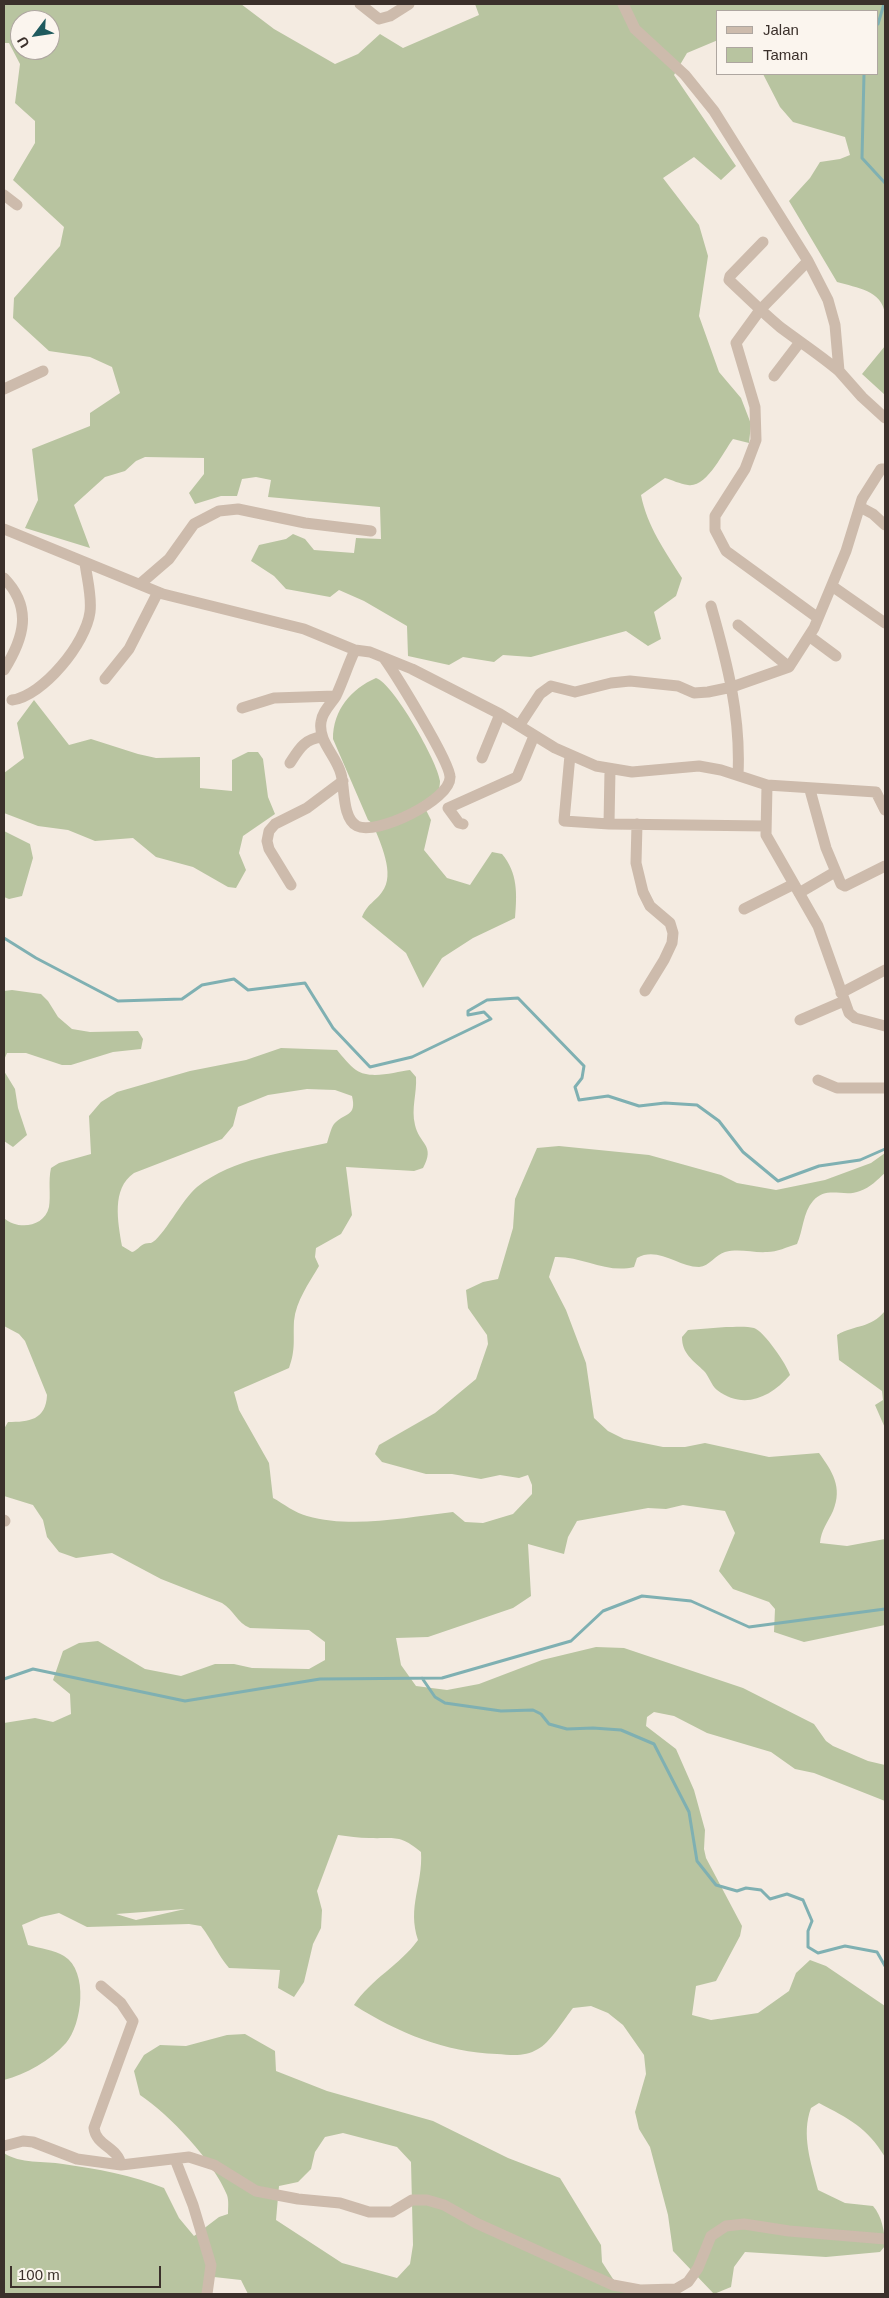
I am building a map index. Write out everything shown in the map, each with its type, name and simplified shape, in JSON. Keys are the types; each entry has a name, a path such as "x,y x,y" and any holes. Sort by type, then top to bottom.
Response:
{"street":[{"path":"360,4 379,19 390,16 409,4"},
{"path":"623,4 635,29 685,75 714,111 808,261 831,311 839,371"},
{"path":"4,195 17,205"},
{"path":"763,242 730,276 729,280 760,310 800,342 816,351 839,371 862,397 885,418"},
{"path":"808,261 760,310 736,343 755,407 756,440 745,469 714,516 715,530 726,551 818,618"},
{"path":"774,376 800,342"},
{"path":"4,389 43,371"},
{"path":"518,726 540,694 551,686 575,692 611,683 630,681 678,686 694,693 732,687 789,667 809,636 832,586 862,500 881,469 885,469"},
{"path":"860,507 873,514 885,525"},
{"path":"140,584 169,559 194,524 219,511 238,509 305,523 371,531"},
{"path":"4,529 158,592 304,629 355,650 370,652 439,681 570,755 610,770 632,772 699,766 738,775 767,785 810,790 876,792 885,810"},
{"path":"12,700 24,697 55,672 78,644 90,614 85,563"},
{"path":"4,578 18,596 23,614 21,634 17,647 4,670"},
{"path":"832,586 885,624"},
{"path":"105,679 129,650 158,592"},
{"path":"711,606 732,687 738,724 738,775"},
{"path":"738,625 789,667"},
{"path":"809,636 836,656"},
{"path":"355,650 335,696 322,718 322,737 339,768 343,781 348,817 355,825 366,829 379,828 419,809 441,794 448,785 450,777 448,770 399,681 384,658"},
{"path":"242,708 274,698 335,696"},
{"path":"482,758 500,714"},
{"path":"448,808 517,777 534,736"},
{"path":"290,763 300,746 307,740 322,737"},
{"path":"570,755 559,821 609,824 764,826"},
{"path":"609,824 610,770"},
{"path":"291,884 269,849 267,841 269,831 275,824 307,808 343,781"},
{"path":"767,785 764,826 766,835 818,926 849,1013 855,1018 885,1026"},
{"path":"810,790 835,872 841,884 845,886 885,866"},
{"path":"441,794 448,808 459,823 463,824"},
{"path":"637,824 636,863 643,892 650,906 670,923 673,932 672,943 664,960 645,991"},
{"path":"744,909 835,872"},
{"path":"800,1020 843,997 885,970"},
{"path":"818,1080 837,1088 885,1088"},
{"path":"101,1986 121,2003 133,2021 94,2128 99,2141 116,2153 121,2165"},
{"path":"4,2146 33,2142 77,2158 121,2165 189,2157 214,2164 256,2191 298,2200 340,2203 369,2212 392,2212 412,2200 427,2200 444,2205 476,2223 605,2282 640,2290 676,2288 688,2282 698,2268 711,2236 726,2226 744,2224 789,2231 885,2239"},
{"path":"174,2159 193,2205 211,2265 207,2294"}],"green space":[{"path":"4,4 241,4 274,29 335,64 358,54 380,34 403,48 479,15 475,4 885,4 885,314 883,306 874,295 860,288 837,282 789,201 810,178 820,162 840,159 850,155 845,137 793,122 780,107 764,75 879,75 879,10 716,10 716,41 687,53 674,75 736,166 721,180 694,157 663,178 699,225 708,256 699,316 719,372 741,398 751,424 749,443 733,439 714,468 702,481 688,485 665,478 641,495 652,528 682,578 676,596 654,612 661,639 648,646 626,631 531,657 503,655 494,662 463,657 449,665 408,656 407,626 364,601 339,590 330,597 286,589 274,576 251,561 259,545 286,539 293,534 305,539 314,550 354,553 356,538 381,539 380,507 268,497 271,480 256,477 242,479 237,496 221,496 195,504 189,493 204,474 204,458 145,457 136,461 125,471 105,477 74,505 90,548 25,528 38,500 32,449 90,426 90,413 120,393 112,367 90,357 49,351 13,318 14,298 60,246 64,227 13,180 35,143 35,121 15,103 20,64 18,60 60,60 60,10 10,10 10,45 9,43 4,43"},
{"path":"885,346 885,395 862,374"},
{"path":"376,678 384,683 414,724 432,758 440,781 438,793 422,802 431,820 424,850 447,878 470,885 492,852 502,854 514,876 515,918 473,938 442,958 423,988 406,953 362,917 386,885 387,868 383,849 373,824 368,820 333,739 336,719 345,702 351,694"},
{"path":"34,700 69,745 91,739 156,758 200,757 200,788 232,791 232,760 248,752 258,752 263,759 268,797 275,814 243,836 239,853 246,870 236,888 228,887 193,867 156,857 133,838 95,841 68,830 38,826 4,813 4,773 24,758 17,723"},
{"path":"4,831 30,844 33,858 22,896 9,899 4,897"},
{"path":"12,990 41,994 58,1017 72,1029 90,1032 138,1031 143,1039 141,1049 113,1052 71,1065 62,1065 26,1053 7,1053 4,1060 4,991"},
{"path":"281,1048 337,1050 351,1066 362,1073 375,1075 410,1070 416,1077 414,1119 417,1131 428,1154 423,1168 414,1171 346,1167 352,1215 341,1234 316,1248 315,1257 319,1266 297,1306 294,1321 293,1350 289,1368 234,1392 239,1410 269,1463 273,1498 303,1515 325,1520 343,1522 380,1521 453,1512 465,1522 483,1523 513,1514 532,1494 532,1485 528,1475 519,1478 500,1475 481,1479 452,1474 426,1474 382,1462 375,1454 379,1445 435,1413 476,1379 488,1344 487,1335 468,1308 466,1290 483,1282 498,1279 513,1228 515,1199 537,1148 559,1146 649,1155 721,1175 737,1183 776,1190 825,1180 871,1163 885,1153 885,1173 864,1190 854,1193 824,1194 818,1196 813,1201 805,1216 797,1244 771,1252 736,1250 725,1252 706,1265 699,1267 653,1254 637,1258 634,1267 624,1269 604,1267 565,1257 555,1257 549,1277 566,1310 586,1363 594,1418 608,1431 624,1439 663,1447 685,1447 705,1443 769,1457 819,1453 832,1473 837,1494 833,1511 823,1530 820,1543 847,1546 885,1539 885,1625 804,1642 774,1632 775,1609 769,1602 733,1589 719,1571 735,1533 725,1511 683,1505 666,1509 648,1508 577,1521 568,1537 564,1554 528,1544 531,1596 513,1608 428,1637 396,1638 401,1665 416,1686 447,1690 479,1684 542,1660 596,1647 624,1648 743,1688 814,1724 826,1741 833,1746 868,1761 885,1765 885,1801 814,1773 795,1769 771,1752 707,1733 674,1716 654,1712 647,1717 646,1726 676,1749 694,1790 705,1830 704,1849 706,1858 742,1926 740,1936 716,1981 696,1986 692,2015 711,2020 758,2013 789,1991 796,1973 810,1960 826,1966 885,2006 885,2157 864,2131 848,2119 819,2103 811,2108 807,2128 808,2149 818,2190 845,2203 873,2206 879,2215 884,2230 885,2246 880,2252 826,2257 745,2252 734,2267 731,2287 714,2294 673,2251 668,2215 650,2147 639,2129 635,2112 646,2074 644,2055 623,2025 608,2013 591,2006 573,2008 552,2036 538,2049 523,2054 497,2054 459,2049 422,2039 388,2024 354,2005 369,1987 403,1957 418,1940 414,1917 421,1852 402,1840 338,1835 317,1891 322,1910 321,1928 313,1944 304,1982 294,1997 278,1988 280,1970 229,1968 201,1926 189,1924 87,1927 59,1913 41,1917 22,1925 28,1945 56,1952 72,1963 80,1985 79,2012 72,2035 60,2050 37,2066 4,2080 4,1723 35,1718 53,1722 71,1714 70,1694 53,1680 63,1651 79,1643 98,1641 145,1669 181,1676 215,1664 234,1664 252,1668 309,1669 325,1660 325,1642 309,1630 250,1628 242,1623 222,1603 161,1579 112,1553 76,1558 59,1552 47,1537 43,1520 33,1505 4,1496 4,1429 8,1422 29,1420 40,1415 46,1403 47,1395 25,1341 19,1334 4,1326 4,1218 9,1222 23,1225 30,1225 42,1219 50,1202 51,1168 59,1163 91,1154 89,1116 101,1102 117,1092 190,1071 246,1060","holes":["307,1089 335,1090 352,1096 353,1108 334,1124 327,1143 259,1158 227,1169 211,1177 191,1192 156,1240 146,1243 132,1252 122,1246 118,1217 119,1197 122,1188 134,1173 222,1139 233,1126 238,1107 268,1095","185,1909 136,1920 116,1914"]},
{"path":"4,1071 15,1089 18,1108 27,1135 13,1147 4,1141"},
{"path":"885,1311 885,1428 875,1405 883,1400 882,1391 839,1360 837,1335 874,1321"},
{"path":"748,1327 758,1330 775,1349 790,1375 774,1390 756,1399 737,1399 717,1390 706,1373 686,1352 682,1343 682,1337 688,1330"},
{"path":"245,2034 275,2051 276,2071 327,2091 433,2121 508,2158 560,2178 601,2245 602,2262 613,2279 630,2294 248,2294 241,2280 205,2276 203,2294 4,2294 4,2153 10,2157 25,2161 63,2164 114,2173 140,2179 164,2188 179,2218 194,2236 219,2217 228,2214 227,2195 212,2168 177,2126 152,2103 140,2095 134,2071 144,2055 160,2045 186,2046 227,2035","holes":["343,2133 397,2147 411,2162 413,2245 410,2264 397,2278 342,2263 276,2220 279,2186 298,2182 311,2169 315,2152 325,2137"]}],"waterway":[{"path":"879,21 884,4"},
{"path":"864,75 862,158 885,183"},
{"path":"4,938 36,958 118,1001 182,999 202,985 234,979 248,990 305,983 333,1028 370,1067 412,1057 491,1019 484,1012 468,1015 468,1011 487,1000 518,998 584,1066 582,1078 575,1087 579,1100 608,1096 639,1106 665,1103 697,1105 719,1121 743,1152 778,1181 819,1166 860,1160 885,1149"},
{"path":"4,1679 33,1669 185,1701 320,1679 442,1678 571,1641 603,1611 642,1596 691,1601 749,1627 885,1609"},
{"path":"422,1678 435,1697 445,1703 501,1711 533,1710 541,1714 549,1724 567,1729 621,1730 654,1744 689,1812 697,1861 716,1885 737,1891 746,1888 761,1890 770,1899 787,1894 803,1900 812,1921 808,1931 808,1947 818,1953 845,1946 877,1952 885,1966"}]}
